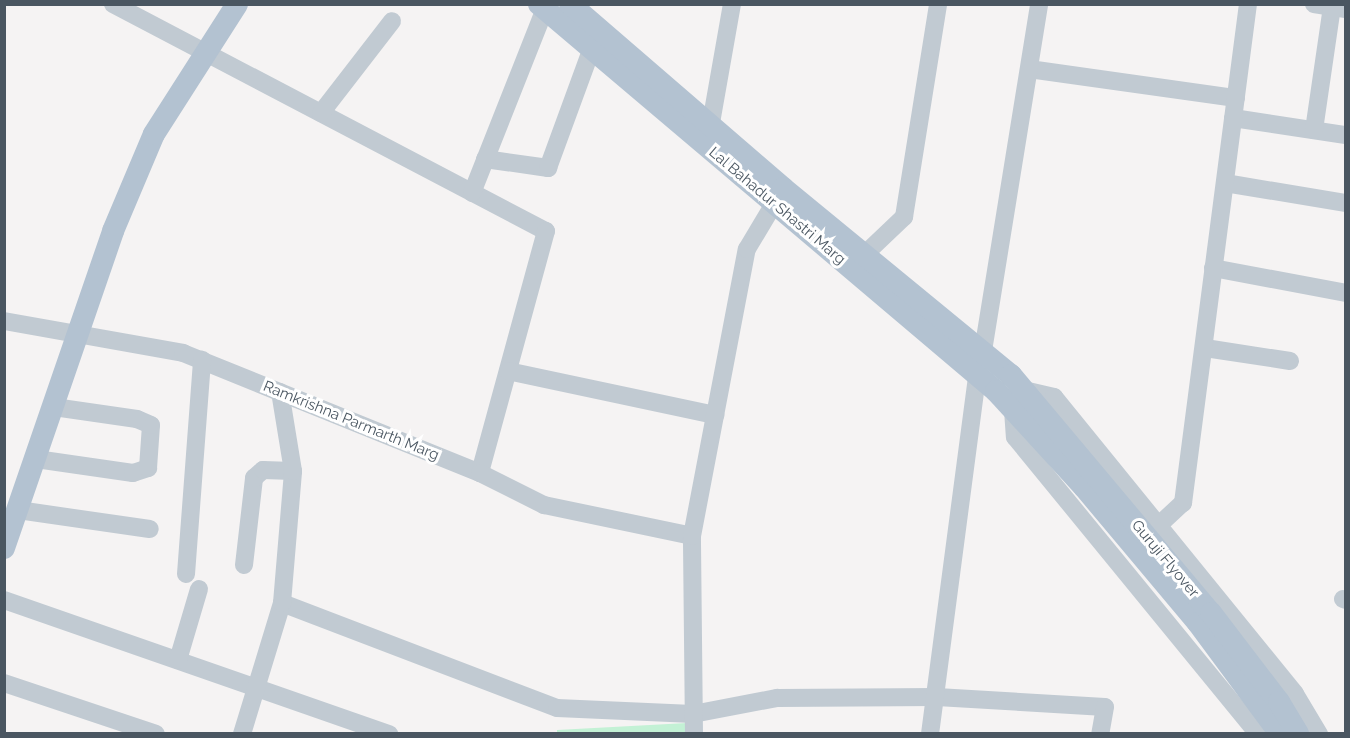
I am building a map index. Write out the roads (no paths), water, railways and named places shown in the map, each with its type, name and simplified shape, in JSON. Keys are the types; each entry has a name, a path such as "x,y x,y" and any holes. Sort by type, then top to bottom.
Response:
{"main road":[{"path":"4,548 113,231 154,134 237,4"},
{"name":"Lal Bahadur Shastri Marg","path":"570,4 711,123 777,196 865,254 983,351 1018,400"},
{"name":"Lal Bahadur Shastri Marg","path":"542,7 777,196 977,375 1018,400"},
{"name":"Guruji Flyover","path":"1018,400 1230,637 1280,702 1299,734"},
{"name":"Guruji Flyover","path":"1041,426 1198,623 1280,734"}],"street":[{"path":"113,4 546,231 480,473"},
{"path":"711,123 732,4"},
{"path":"865,254 904,216 938,4"},
{"path":"983,351 1039,4"},
{"path":"1158,525 1183,503 1248,4"},
{"path":"1314,4 1339,8 1314,130"},
{"path":"472,193 542,7"},
{"path":"321,113 392,21"},
{"path":"485,159 548,168 592,48"},
{"path":"1029,69 1236,98"},
{"path":"1233,118 1346,135"},
{"path":"1225,183 1346,203"},
{"path":"694,734 692,536 747,249 777,196"},
{"path":"1214,268 1346,293"},
{"name":"Ramkrishna Parmarth Marg","path":"4,321 183,352 480,473 544,505 692,536"},
{"path":"1205,348 1290,361"},
{"path":"186,574 202,360"},
{"path":"508,371 715,415"},
{"path":"930,734 937,697 977,375"},
{"path":"242,734 282,603 293,471 280,392"},
{"path":"1258,734 1015,437 1018,400 1054,397 1295,694 1319,734"},
{"path":"36,459 133,474 148,468 152,431 146,422 54,407"},
{"path":"244,565 254,478 262,470 293,471"},
{"path":"18,510 150,530"},
{"path":"178,660 199,589"},
{"path":"4,600 389,734"},
{"path":"282,603 556,708 693,714 777,698 937,697 1105,707 1100,734"},
{"path":"4,683 156,734"}]}
